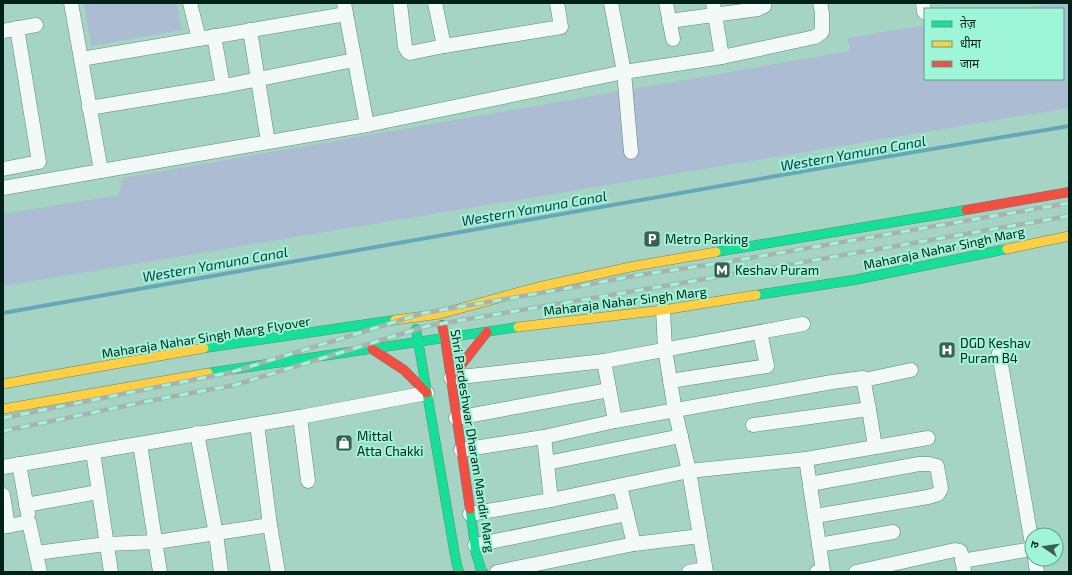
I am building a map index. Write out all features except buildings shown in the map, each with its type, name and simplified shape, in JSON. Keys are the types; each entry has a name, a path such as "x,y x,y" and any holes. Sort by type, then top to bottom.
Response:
{"main road":[{"name":"Maharaja Nahar Singh Marg","path":"414,318 440,314 538,287 635,266 1069,192"},
{"name":"Maharaja Nahar Singh Marg","path":"372,348 622,314 663,310 854,280 1069,236"},
{"name":"Shri Pardeshwar Dharam Mandir Marg","path":"440,314 445,338 476,553 483,572"},
{"path":"414,318 459,572"},
{"name":"Maharaja Nahar Singh Marg Flyover","path":"3,384 216,346 414,318"},
{"path":"451,378 487,332"},
{"path":"3,409 220,371 372,348 404,370 427,393"}],"street":[{"path":"71,3 101,171"},
{"path":"190,3 199,39"},
{"path":"400,3 405,46 410,53 562,27 557,3"},
{"path":"435,3 444,46"},
{"path":"611,3 624,72 631,152"},
{"path":"666,3 673,39"},
{"path":"669,21 714,9 758,9 764,6 764,3"},
{"path":"3,188 367,125 624,72 722,57 815,37 822,32 822,13 820,3"},
{"path":"81,59 250,30 345,9 367,125"},
{"path":"714,9 722,57"},
{"path":"3,31 36,26"},
{"path":"3,170 39,162 17,28"},
{"path":"250,30 268,142"},
{"path":"214,36 223,86"},
{"path":"89,108 223,86 354,60"},
{"path":"663,310 665,349 670,381 675,411 689,471 705,571 689,572"},
{"path":"451,378 604,361 803,324"},
{"path":"670,381 767,366 760,332"},
{"path":"998,353 1029,527"},
{"path":"604,361 615,421"},
{"path":"461,450 544,437 615,421 832,382 861,378 864,380 911,370"},
{"path":"864,380 875,447"},
{"path":"456,418 609,390"},
{"path":"3,467 197,433 300,418 427,393"},
{"path":"753,425 869,409"},
{"path":"300,418 308,481"},
{"path":"257,424 270,525 278,572"},
{"path":"197,433 216,534 221,572"},
{"path":"547,463 681,436"},
{"path":"544,437 551,500"},
{"path":"470,514 551,500 689,471 806,459 928,438"},
{"path":"140,444 160,572"},
{"path":"93,452 111,572"},
{"path":"806,459 819,545 821,572"},
{"path":"19,464 29,522 40,572"},
{"path":"810,484 919,464 929,464 937,466 941,489 938,494 928,497 815,516"},
{"path":"620,486 634,544"},
{"path":"26,505 98,492"},
{"path":"3,495 6,527 29,522"},
{"path":"475,545 627,514"},
{"path":"36,553 106,544 156,542 270,525"},
{"path":"819,545 893,532"},
{"path":"497,572 634,544 700,536"},
{"path":"856,572 955,550 960,551 963,567 1024,551"}],"shaded area":[{"path":"84,3 177,3 182,30 91,46"},
{"path":"1055,3 1069,3 1069,108 3,286 3,214 119,195 123,178 850,51 848,38 924,25 924,80 1064,80 1064,8 1026,8"}],"waterway":[{"name":"Western Yamuna Canal","path":"3,313 867,160 1069,126"}],"railway":[{"path":"3,418 232,372 424,313 639,275 721,263 1069,203"},
{"path":"3,431 235,385 427,326 1069,216"}],"traffic: fast":[{"path":"716,252 966,210"},
{"path":"756,295 854,280 1007,249"},
{"path":"204,348 395,320"},
{"path":"208,373 518,327"},
{"path":"416,329 459,572"},
{"path":"470,509 476,553 483,572"}],"traffic: slow":[{"path":"1007,249 1069,236"},
{"path":"395,320 440,314 538,287 635,266 716,252"},
{"path":"518,327 663,310 756,295"},
{"path":"3,384 204,348"},
{"path":"3,409 208,373"}],"traffic: jam":[{"path":"966,210 1069,192"},
{"path":"442,325 470,509"},
{"path":"451,378 487,332"},
{"path":"372,349 404,370 427,393"}],"place":[{"name":"Metro Parking","path":"652,239"},
{"name":"Keshav Puram","path":"722,270"},
{"name":"DGD Keshav Puram B4","path":"947,350"},
{"name":"Mittal Atta Chakki","path":"344,443"}]}
